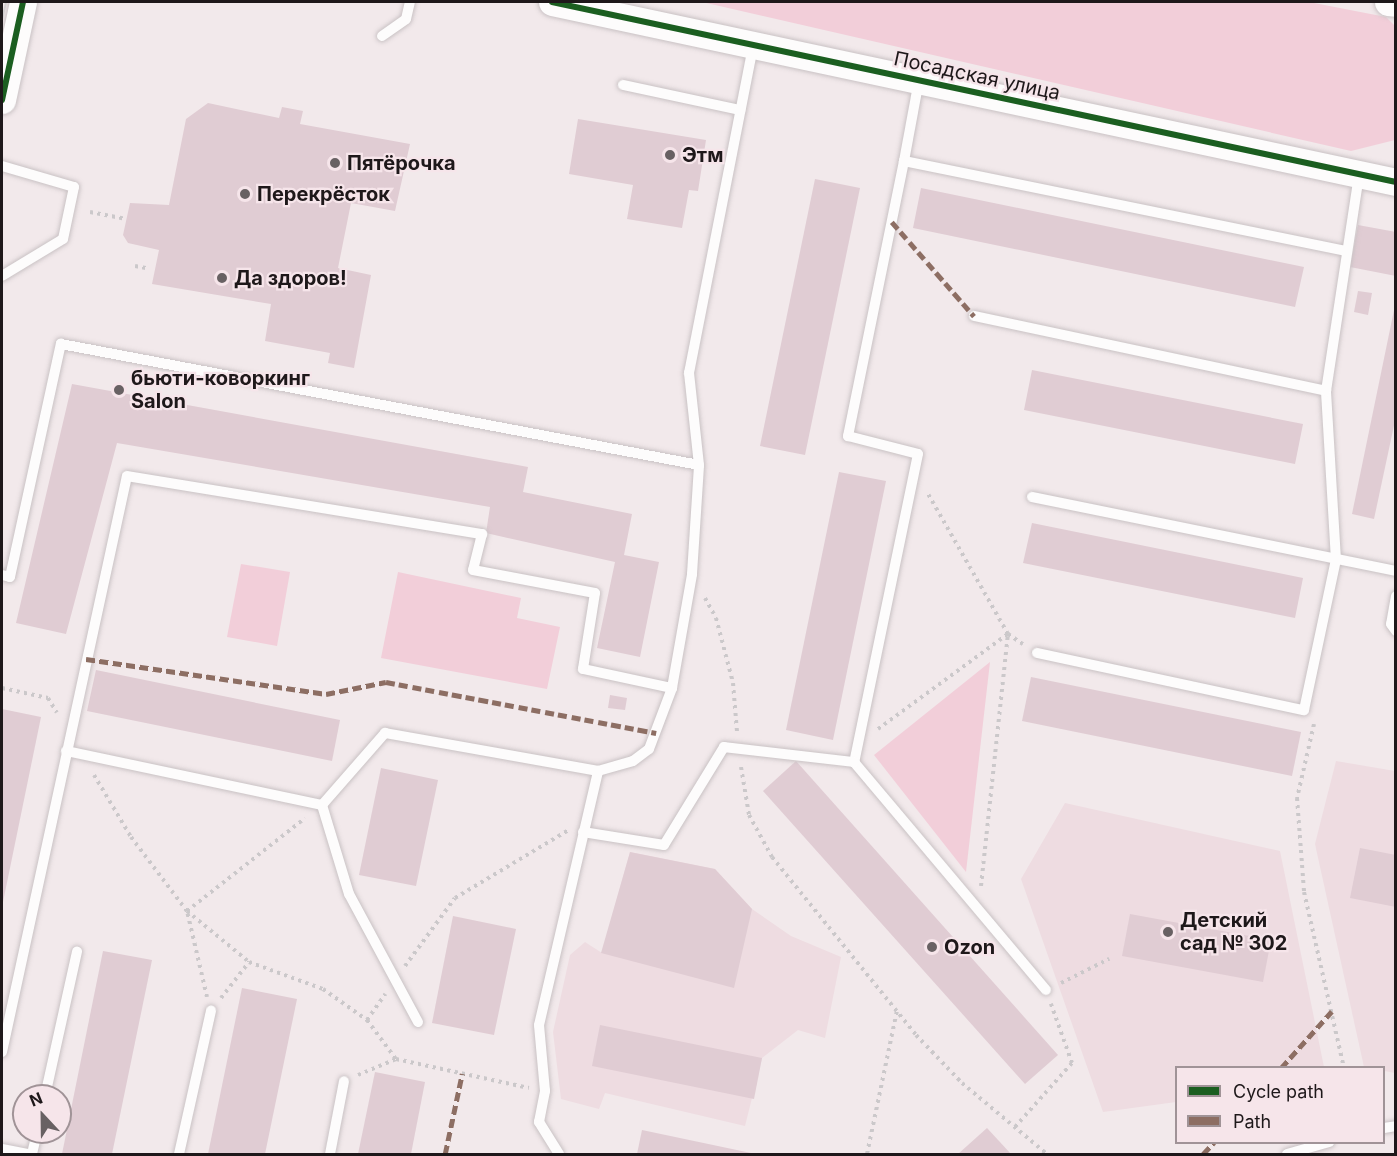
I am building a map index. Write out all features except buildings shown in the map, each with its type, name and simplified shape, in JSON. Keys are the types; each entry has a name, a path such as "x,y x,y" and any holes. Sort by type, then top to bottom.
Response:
{"street":[{"path":"2,100 23,2"},
{"name":"Посадская улица","path":"552,2 753,47 920,80 1395,182"},
{"path":"1388,2 1395,3"}],"lane":[{"path":"382,36 406,19 410,2"},
{"path":"322,805 385,733 598,771 633,761 649,749 672,688 692,574 699,465 689,374 753,47"},
{"path":"854,762 918,454 848,436 920,80"},
{"path":"623,85 740,110"},
{"path":"904,161 1343,250"},
{"path":"2,166 74,187 63,239 2,276"},
{"path":"1037,653 1304,710 1336,560 1326,391 1343,250 1359,176"},
{"path":"974,316 1326,391"},
{"path":"2,575 10,577 61,344 699,465"},
{"path":"2,1052 127,476 482,534 472,570 595,593 583,669 672,688"},
{"path":"1032,497 1395,571"},
{"path":"1395,596 1395,631"},
{"path":"583,832 664,845 724,747 854,762 1046,990"},
{"path":"66,751 322,805"},
{"path":"559,1155 539,1122 545,1091 539,1025 598,771"},
{"path":"322,805 349,894 418,1022"},
{"path":"48,1084 77,952"},
{"path":"180,1155 211,1011"},
{"path":"330,1155 344,1081"},
{"path":"1287,1155 1326,1144"},
{"path":"2,1149 28,1155"}],"path":[{"path":"90,212 126,219"},
{"path":"135,266 146,268"},
{"path":"915,470 1008,634 1037,653"},
{"path":"692,574 716,618 733,683 739,749 749,815 772,857 897,1010 962,1083 1047,1155"},
{"path":"858,743 1008,634"},
{"path":"978,910 1008,634"},
{"path":"2,688 48,698 70,734"},
{"path":"1304,710 1315,720 1297,798 1304,892 1344,1066"},
{"path":"81,754 131,837 187,911 249,962 323,989 367,1020 396,1059"},
{"path":"187,911 322,805"},
{"path":"367,1020 455,898 586,820"},
{"path":"187,911 211,1011"},
{"path":"1015,1127 1072,1063 1046,990 1109,959"},
{"path":"211,1011 249,962"},
{"path":"867,1155 897,1010"},
{"path":"344,1081 396,1059 545,1091"}],"shaded area":[{"path":"702,2 1309,2 1386,17 1395,26 1395,140 1351,151"},
{"path":"241,564 290,572 277,646 227,637"},
{"path":"398,572 521,598 517,618 560,627 547,689 381,658"},
{"path":"990,662 966,872 874,755"},
{"path":"1336,761 1395,771 1395,1073 1385,1071 1385,1066 1364,1066 1315,844"},
{"name":"Детский сад № 302","path":"1065,803 1280,851 1324,1066 1175,1066 1175,1102 1103,1112 1021,879"},
{"path":"630,852 715,869 752,909 791,936 841,957 825,1038 798,1030 762,1058 745,1126 605,1093 599,1109 561,1099 553,1032 570,955 585,942 602,953"}],"tram line":[{"path":"2,20 6,2"}],"marked path":[{"path":"892,222 974,316"},
{"path":"86,659 326,694 386,682 656,733"},
{"path":"1283,1066 1332,1011"},
{"path":"445,1154 462,1074"},
{"path":"1203,1154 1212,1144"}],"cycle path":[{"path":"2,100 23,2"},
{"path":"552,2 1396,182"}],"place":[{"name":"Этм","path":"670,155"},
{"name":"Пятёрочка","path":"335,163"},
{"name":"Перекрёсток","path":"245,194"},
{"name":"Да здоров!","path":"222,278"},
{"name":"бьюти-коворкинг Salon","path":"119,390"},
{"name":"Детский сад № 302","path":"1168,932"},
{"name":"Ozon","path":"932,947"}]}
